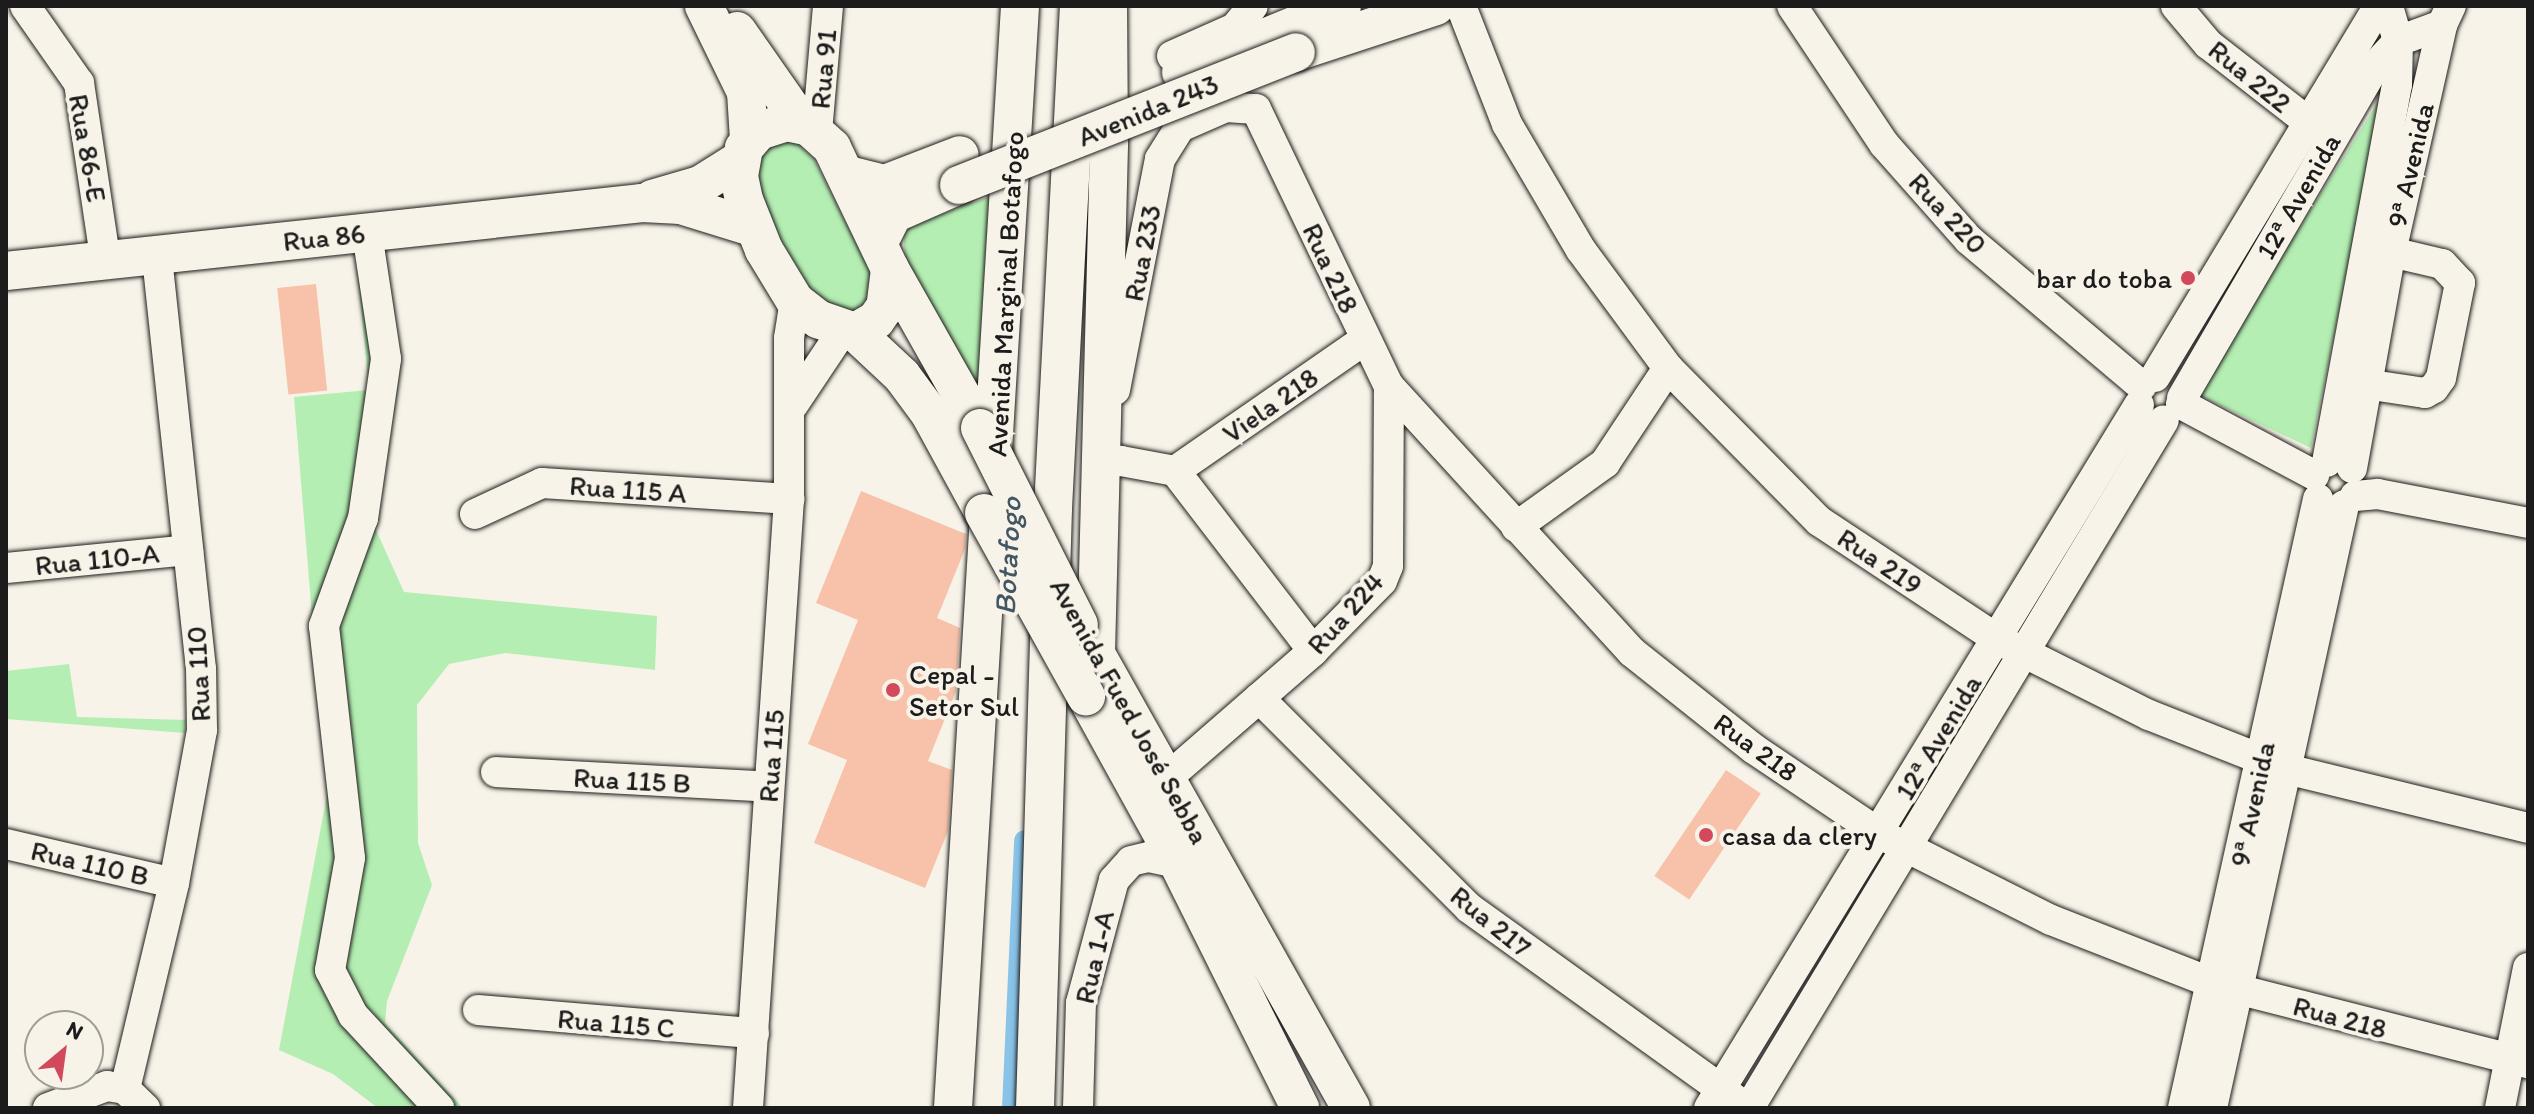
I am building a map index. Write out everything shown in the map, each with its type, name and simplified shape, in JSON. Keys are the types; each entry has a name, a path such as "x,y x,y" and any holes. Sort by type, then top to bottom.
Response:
{"main road":[{"path":"704,6 746,92 742,188 755,228 778,279 795,301"},
{"name":"Avenida Fued José Sebba","path":"720,6 809,128 848,175 885,255 980,428 1087,638 1351,1108"},
{"name":"Avenida Marginal Botafogo","path":"953,1108 1020,6"},
{"name":"Avenida Marginal Botafogo","path":"1035,1108 1053,508 1079,6"},
{"path":"1087,638 1101,464 1108,6"},
{"name":"Avenida 243","path":"885,255 893,214 960,170 1177,64 1342,6"},
{"name":"Avenida 243","path":"848,175 885,184 960,170 1436,6"},
{"name":"Rua 86","path":"642,203 700,185 745,150 767,126 809,128"},
{"name":"Rua 86","path":"6,271 105,257 642,203 681,205 755,228"},
{"path":"849,331 876,320 885,307 885,255"},
{"name":"Avenida Fued José Sebba","path":"795,301 849,331 902,376 930,414 1178,863 1300,1108"},
{"path":"1091,703 1144,770 1155,781 1166,779"}],"street":[{"name":"Rua 86-E","path":"25,6 79,83 105,257"},
{"name":"Rua 91","path":"809,128 828,6"},
{"name":"Rua 219","path":"1461,6 1507,124 1581,250 1668,368 1819,521 2010,645 2149,715 2273,764 2528,828"},
{"name":"Rua 220","path":"1792,6 1884,144 1969,240 2161,398 2343,485 2528,523"},
{"name":"Rua 222","path":"2176,6 2208,44 2321,132"},
{"name":"12ª Avenida","path":"1750,1108 1893,841 2321,132 2379,6"},
{"name":"9ª Avenida","path":"2343,485 2397,85 2398,41 2388,6"},
{"path":"1177,64 1235,28 1253,9"},
{"name":"12ª Avenida","path":"2321,132 2398,41 2447,15"},
{"name":"9ª Avenida","path":"2212,1108 2227,987 2273,764 2343,485 2391,252 2447,15"},
{"name":"Rua 233","path":"1101,464 1160,159 1180,127 1226,107 1256,109"},
{"name":"Rua 218","path":"1256,109 1364,340 1389,386 1632,652 1754,749 1893,841 2051,920 2227,987 2519,1062"},
{"path":"367,233 386,359 363,518 324,626 350,858 330,970 353,1015 439,1108"},
{"path":"2365,384 2425,393 2434,388 2441,378 2460,283 2442,264 2391,252"},
{"name":"Rua 110","path":"135,1098 202,730 188,550 157,254"},
{"name":"Rua 115","path":"748,1108 789,499 793,405 789,338 795,301"},
{"path":"793,405 849,331"},
{"name":"Viela 218","path":"1175,471 1364,340"},
{"path":"1516,527 1605,463 1668,368"},
{"name":"Rua 224","path":"1166,779 1313,651 1382,581 1388,566 1389,386"},
{"path":"1101,464 1121,461 1175,471 1313,651"},
{"name":"Rua 115 A","path":"475,514 542,483 789,499"},
{"name":"Rua 110-A","path":"6,568 188,550"},
{"name":"Rua 217","path":"1259,698 1469,908 1714,1099 1750,1108"},
{"name":"Rua 115 B","path":"496,772 769,787"},
{"name":"12ª Avenida","path":"1714,1099 1893,841"},
{"name":"Rua 110 B","path":"6,844 174,883"},
{"name":"Rua 1-A","path":"1078,1108 1081,1003 1114,880 1131,861 1149,857 1178,863"},
{"path":"2500,1108 2519,1062 2528,968"},
{"name":"9ª Avenida","path":"2183,1108 2227,987"},
{"name":"Rua 115 C","path":"478,1010 754,1033"},
{"path":"48,1108 107,1086 135,1098"}],"green space":[{"path":"2383,94 2311,448 2196,394"},
{"path":"793,140 814,159 876,283 873,307 848,320 799,287 750,167 759,149"},
{"path":"1011,189 995,419 905,260 903,228"},
{"path":"384,262 398,390 371,519 404,592 657,616 655,670 505,653 449,664 417,705 418,843 432,885 387,1001 385,1023 463,1108 378,1108 333,1074 279,1050 332,768 314,640 294,397 369,390 357,265"},
{"path":"69,664 77,717 186,720 185,733 6,719 6,671"}],"building":[{"path":"316,284 327,390 288,394 277,288"},
{"name":"Cepal - Setor Sul","path":"861,491 966,534 965,549 937,618 960,628 956,691 928,761 952,770 948,831 925,888 814,843 847,760 808,744 858,620 816,603"},
{"name":"casa da clery","path":"1726,770 1761,793 1689,900 1654,876"}],"waterway":[{"name":"Botafogo","path":"1012,1108 1024,840"}],"place":[{"name":"bar do toba","path":"2188,278"},
{"name":"Cepal - Setor Sul","path":"893,690"},
{"name":"casa da clery","path":"1706,835"}]}
